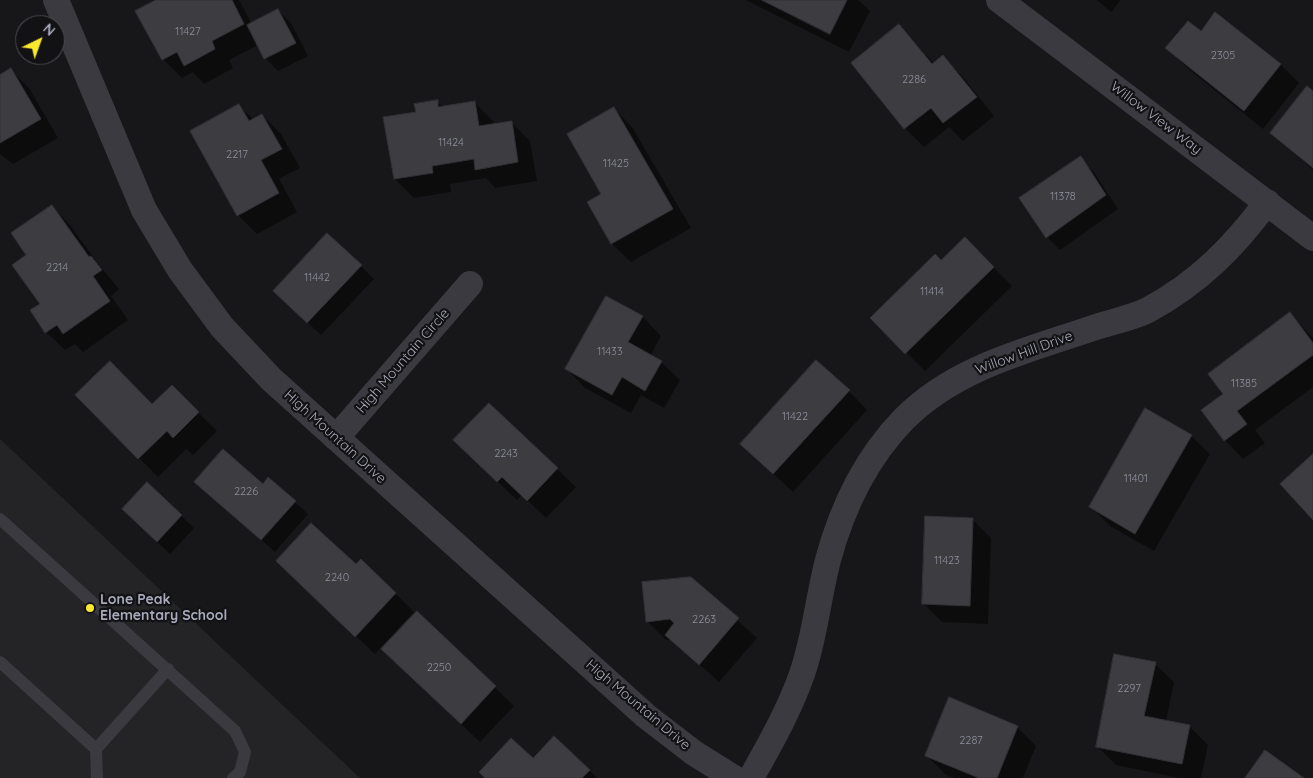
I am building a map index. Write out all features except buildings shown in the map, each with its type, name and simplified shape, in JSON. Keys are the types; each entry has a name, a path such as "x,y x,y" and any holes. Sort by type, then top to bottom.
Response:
{"street":[{"name":"High Mountain Drive","path":"56,0 144,210 180,270 228,334 271,380 646,716 694,753 734,778"},
{"name":"Willow View Way","path":"999,0 1313,238"},
{"name":"Willow Hill Drive","path":"751,778 784,720 803,672 828,560 844,509 870,461 904,419 944,386 987,363 1146,311 1184,288 1216,262 1244,232 1266,202"},
{"name":"High Mountain Circle","path":"336,438 470,284"}],"lane":[{"path":"0,519 235,731 245,752 240,772 233,778"},
{"path":"0,662 96,749"},
{"path":"97,778 96,749 168,669"}],"shaded area":[{"name":"Lone Peak Elementary School","path":"0,439 360,778 0,778"}],"place":[{"name":"Lone Peak Elementary School","path":"90,608"}]}
